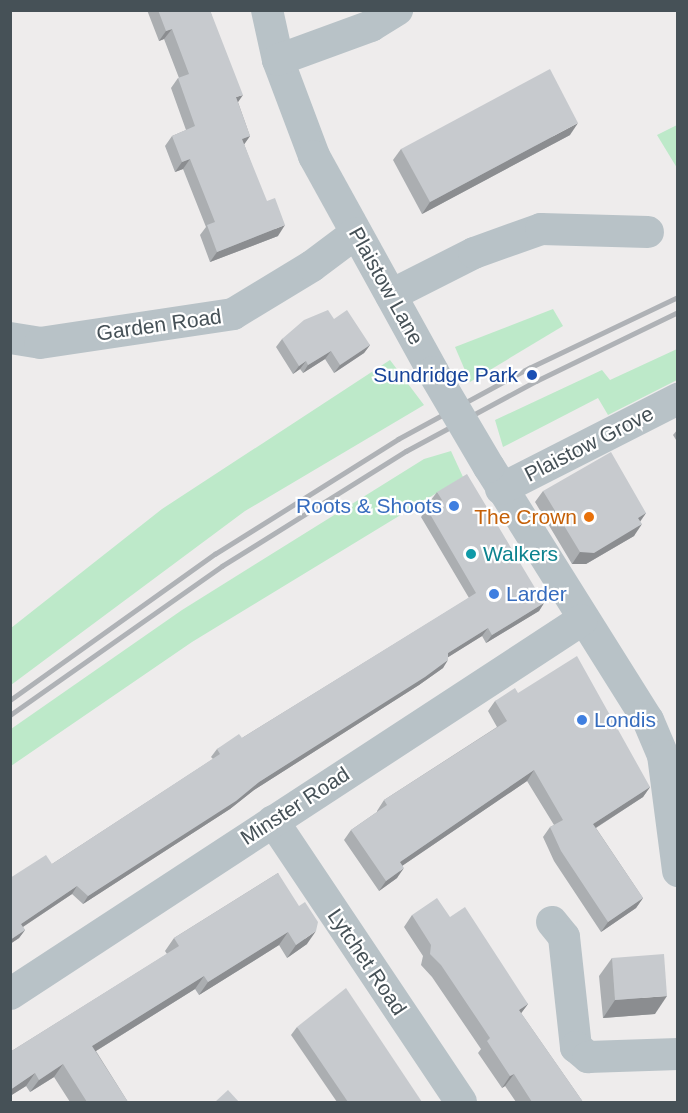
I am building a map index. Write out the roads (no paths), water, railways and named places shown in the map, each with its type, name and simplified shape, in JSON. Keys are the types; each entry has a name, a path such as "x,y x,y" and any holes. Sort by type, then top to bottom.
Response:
{"street":[{"name":"Plaistow Lane","path":"267,10 278,60 314,156 433,372 495,478 582,620 648,720 663,755 678,871"},
{"path":"278,60 371,26 397,10"},
{"path":"391,295 474,254 541,230 648,232"},
{"name":"Garden Road","path":"10,338 40,343 233,314 312,266 356,233"},
{"name":"Plaistow Grove","path":"495,478 678,399"},
{"name":"Minster Road","path":"10,994 582,620"},
{"name":"Lytchet Road","path":"273,821 462,1102"},
{"path":"552,922 564,938 576,1047 588,1057 678,1054"}],"railway":[{"path":"10,700 215,554 398,439 529,368 678,297"},
{"path":"10,715 222,566 406,451 536,381 678,312"}],"place":[{"name":"Sundridge Park","path":"532,375"},
{"name":"Roots & Shoots","path":"454,506"},
{"name":"The Crown","path":"589,517"},
{"name":"Walkers","path":"471,554"},
{"name":"Larder","path":"494,594"},
{"name":"Londis","path":"582,720"}]}
